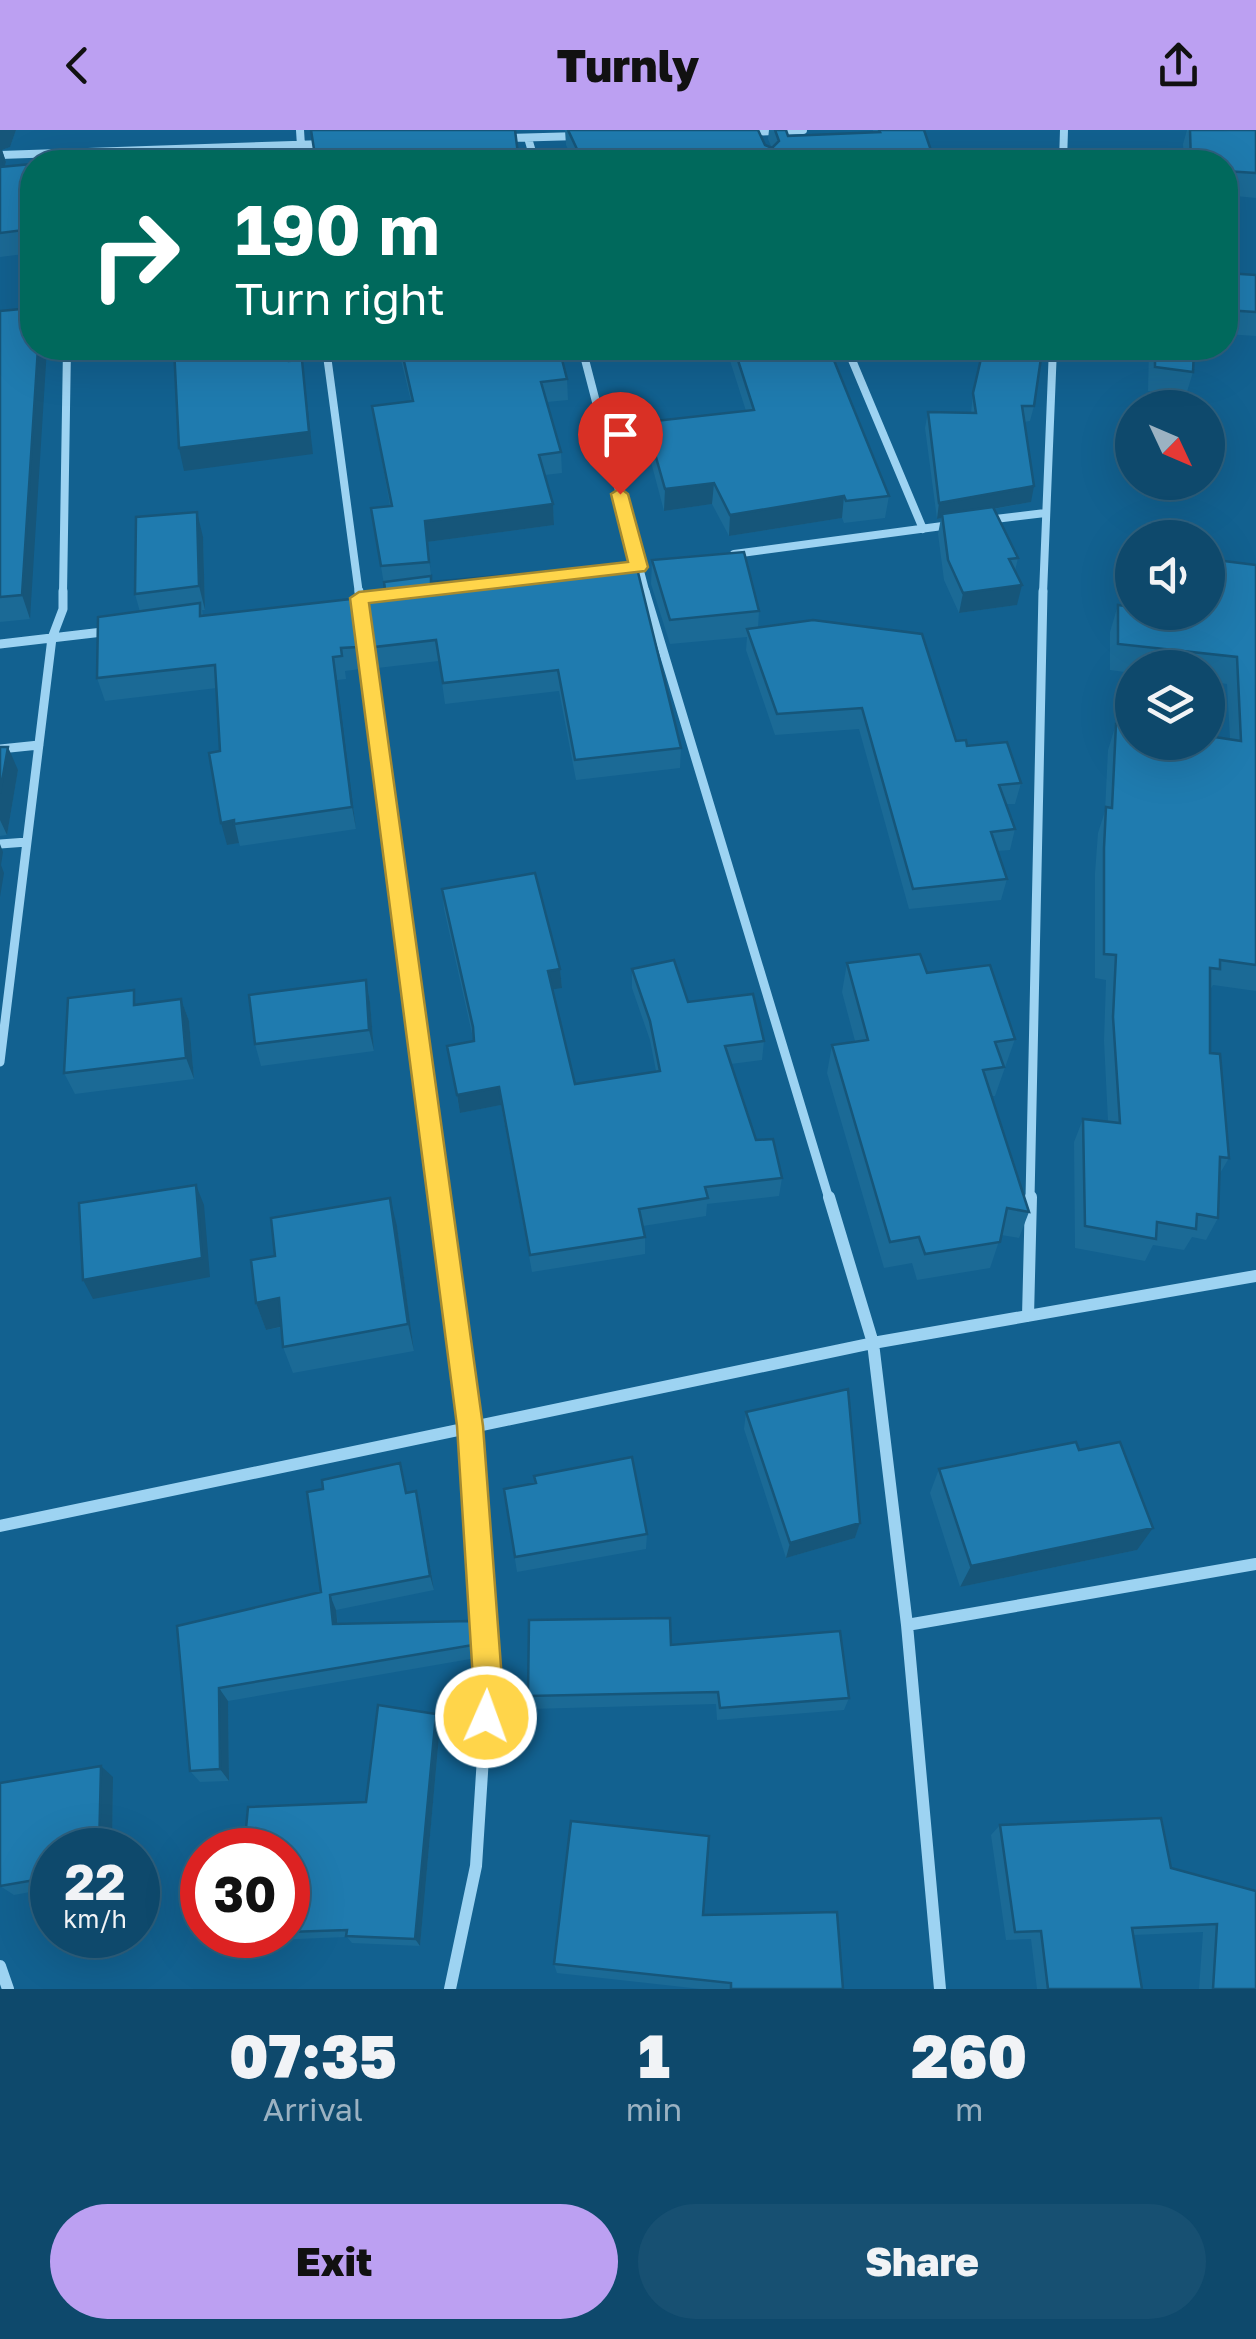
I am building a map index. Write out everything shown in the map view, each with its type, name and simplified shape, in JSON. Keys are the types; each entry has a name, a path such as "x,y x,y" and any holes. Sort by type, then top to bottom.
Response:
{"street":[{"path":"300,130 300,150"},
{"path":"738,132 803,130"},
{"path":"757,132 764,147"},
{"path":"490,139 585,136"},
{"path":"528,138 531,150"},
{"path":"135,150 338,144"},
{"path":"0,1062 52,638 63,608 67,360"},
{"path":"328,360 470,1426 488,1680 476,1866 450,1989"},
{"path":"585,360 638,567 873,1342 907,1625 940,1989"},
{"path":"852,360 923,529"},
{"path":"1028,1316 1045,513 1052,360"},
{"path":"975,522 1045,513"},
{"path":"714,557 958,524"},
{"path":"620,569 658,564"},
{"path":"340,601 415,592"},
{"path":"0,644 129,628"},
{"path":"0,748 39,745"},
{"path":"0,844 27,842"},
{"path":"0,1526 873,1342 1256,1276"},
{"path":"907,1625 1256,1564"},
{"path":"0,1966 8,1989"}],"building":[{"path":"311,130 515,130 518,150 314,150"},
{"path":"568,130 758,130 765,145 772,148 779,141 775,130 786,130 788,136 924,130 931,150 577,150"},
{"path":"1190,130 1256,130 1256,173 1238,172 1238,150 1191,150"},
{"path":"0,159 2,159 1,167 20,165 20,230 0,233"},
{"path":"1238,274 1256,275 1256,312 1238,311"},
{"path":"20,309 20,360 37,360 22,595 0,597 0,311"},
{"path":"175,360 302,360 309,432 179,448"},
{"path":"404,360 562,360 567,379 541,382 561,452 539,455 553,504 425,521 429,562 381,566 371,508 392,506 372,406 413,401"},
{"path":"738,360 834,360 889,496 846,501 844,496 730,515 714,483 665,489 646,422 754,410"},
{"path":"981,360 1041,360 1034,406 1022,406 1034,486 939,503 928,412 976,413 973,393"},
{"path":"1155,360 1194,360 1193,372 1155,367"},
{"path":"993,507 1018,558 1009,559 1022,585 963,593 948,560 942,514"},
{"path":"197,512 199,586 135,594 136,517"},
{"path":"744,552 759,611 670,620 652,560"},
{"path":"1225,561 1256,565 1256,965 1220,960 1220,969 1210,968 1210,1053 1220,1054 1229,1158 1220,1157 1218,1218 1197,1214 1196,1229 1157,1222 1156,1239 1085,1226 1083,1119 1120,1123 1113,1017 1116,955 1104,954 1106,807 1112,808 1115,745 1115,760 1225,760 1225,739 1241,741 1237,657 1225,656 1225,650 1118,644 1118,630 1225,630"},
{"path":"636,564 681,748 575,760 558,670 443,683 436,640 374,647 368,599 386,596 384,582 431,576 431,582"},
{"path":"351,599 357,647 341,648 342,656 333,657 352,807 221,823 209,753 220,751 215,665 97,678 98,617 200,603 200,616"},
{"path":"813,620 922,634 956,741 966,740 967,746 1007,742 1021,783 999,785 1015,829 991,832 1007,879 913,889 862,708 777,714 747,629"},
{"path":"0,747 8,747 0,793"},
{"path":"535,873 560,969 548,971 575,1084 660,1071 650,1021 632,969 674,960 688,1002 753,994 764,1041 725,1046 756,1140 773,1139 782,1178 705,1187 708,1198 639,1209 645,1237 530,1255 499,1087 457,1095 447,1046 474,1041 473,1027 442,889"},
{"path":"920,954 927,973 990,965 1015,1039 995,1042 1004,1067 983,1070 1029,1212 1007,1208 1000,1242 925,1254 919,1237 890,1242 832,1045 868,1040 847,963"},
{"path":"366,980 369,1030 255,1044 249,995"},
{"path":"134,990 134,1005 181,999 186,1058 64,1073 68,998"},
{"path":"196,1185 202,1258 83,1280 79,1203"},
{"path":"390,1198 408,1324 283,1347 279,1298 256,1303 251,1260 275,1256 271,1218"},
{"path":"848,1389 860,1523 790,1543 746,1412"},
{"path":"1076,1442 1079,1450 1120,1442 1153,1528 971,1566 939,1469"},
{"path":"632,1457 647,1534 515,1557 504,1489 536,1483 534,1476"},
{"path":"400,1463 406,1493 416,1491 430,1576 330,1595 333,1624 471,1621 473,1645 219,1688 220,1769 190,1771 177,1626 321,1592 307,1492 323,1489 322,1480"},
{"path":"670,1618 671,1645 840,1631 849,1698 720,1708 718,1692 528,1696 529,1620"},
{"path":"378,1705 436,1714 415,1939 346,1936 347,1930 310,1931 310,1828 246,1828 248,1807 366,1802"},
{"path":"101,1766 100,1828 30,1828 30,1881 0,1886 0,1783"},
{"path":"1161,1818 1171,1868 1256,1891 1256,1989 1213,1989 1217,1924 1132,1928 1142,1989 1048,1989 1041,1931 1015,1932 1000,1825"},
{"path":"571,1821 709,1836 703,1915 837,1912 843,1989 731,1989 731,1983 554,1964"}],"route":[{"path":"486,1717 488,1680 470,1426 359,598 638,567 620,494"}]}
